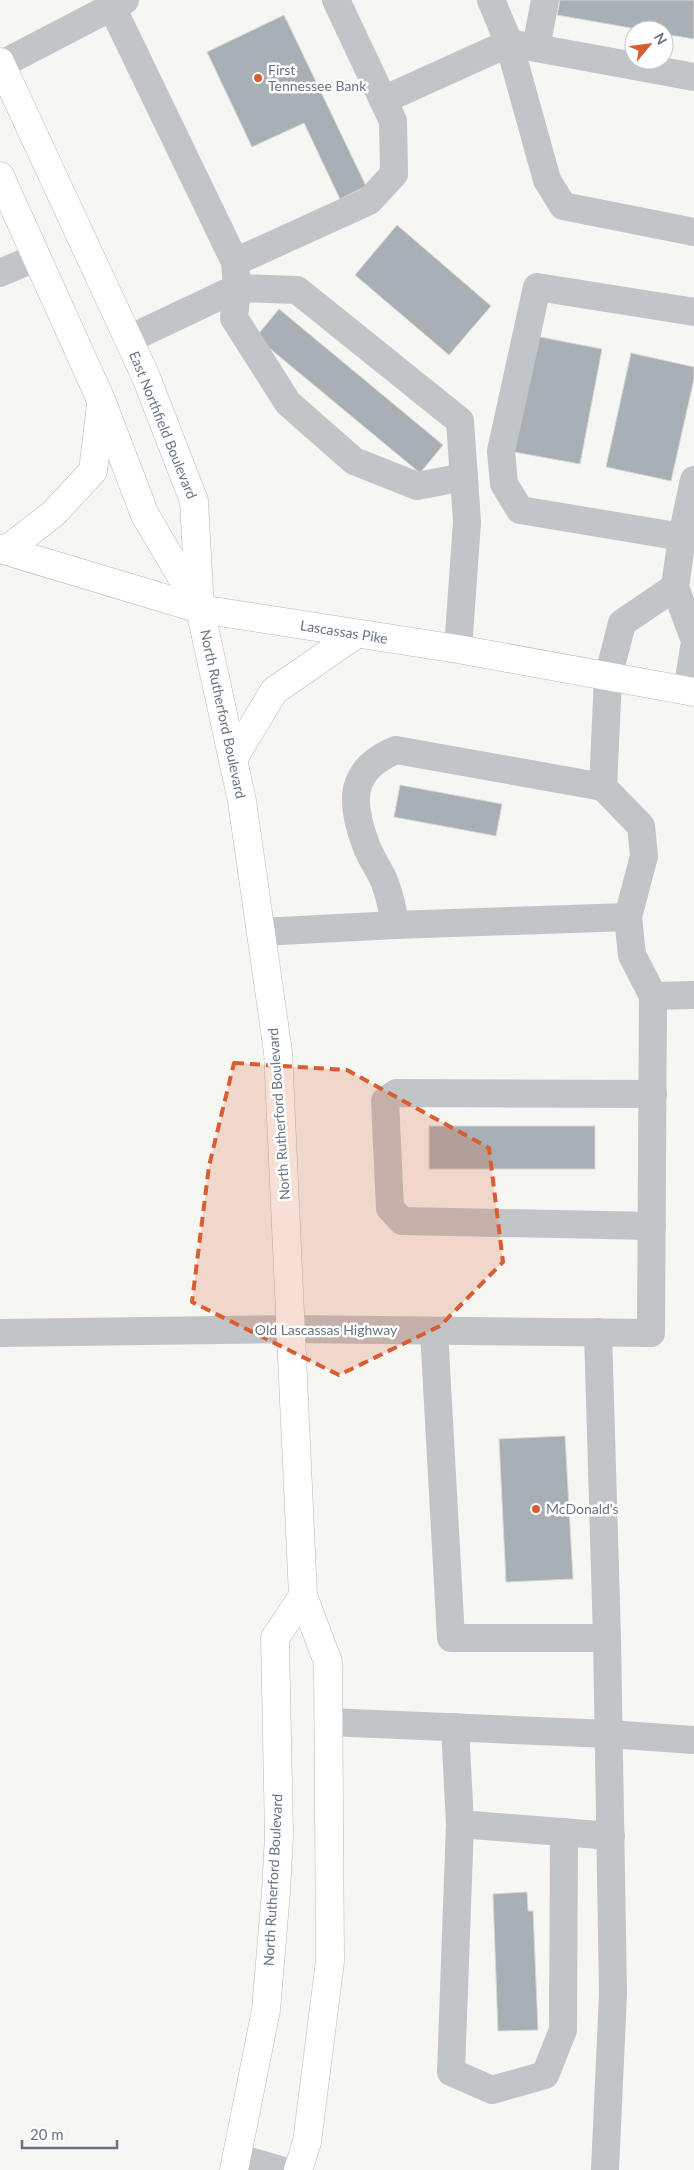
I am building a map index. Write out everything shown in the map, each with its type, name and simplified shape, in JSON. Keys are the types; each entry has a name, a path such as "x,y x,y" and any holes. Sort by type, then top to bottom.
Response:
{"main road":[{"name":"East Northfield Boulevard","path":"0,64 146,377 194,501 200,609"},
{"path":"0,176 101,400 145,515 200,609"},
{"path":"3,550 53,514 94,471 101,400"},
{"name":"Lascassas Pike","path":"3,550 200,609 355,635 458,649 608,678 691,691"},
{"name":"North Rutherford Boulevard","path":"200,609 242,801 278,1052 303,1596 328,1662 330,1961 307,2142 298,2170"},
{"path":"233,759 274,691 355,635"},
{"name":"North Rutherford Boulevard","path":"235,2164 266,2010 276,1892 278,1836 275,1638 303,1596"}],"street":[{"path":"129,339 339,214 369,200 394,174 393,121 336,0"},
{"path":"491,0 509,43 546,180 563,206 694,232"},
{"path":"536,48 546,0"},
{"path":"0,64 119,3 236,275 234,318 288,403 354,461 416,486 464,477"},
{"path":"382,100 509,43 694,77"},
{"path":"0,273 37,257"},
{"path":"236,275 297,290 460,422 467,522 458,649"},
{"path":"682,537 520,510 504,484 501,451 536,287 694,312"},
{"path":"694,480 682,537 675,587 694,638"},
{"path":"604,788 608,678 622,623 675,587"},
{"path":"691,691 694,648"},
{"path":"395,925 392,904 384,882 366,846 355,803 359,780 377,758 396,750 604,788 641,826 644,856 628,918 632,954 653,996 653,1094 652,1226 402,1221 390,1208 384,1101 396,1093 653,1094"},
{"path":"261,932 395,925 628,918"},
{"path":"653,996 694,996"},
{"name":"Old Lascassas Highway","path":"0,1333 292,1329 651,1333 652,1226"},
{"path":"434,1331 451,1638 606,1638"},
{"path":"598,1332 609,1734 613,1994 605,2170"},
{"path":"328,1722 609,1734 694,1740"},
{"path":"456,1727 460,1824 451,2072 492,2090 545,2075 563,2030 564,1832"},
{"path":"460,1824 611,1836"},
{"path":"235,2164 280,2170"}],"highlighted area":[{"path":"234,1063 347,1070 489,1148 503,1262 440,1326 339,1375 192,1302 209,1166"}],"building":[{"path":"560,0 694,0 694,39 674,36 674,20 624,20 624,27 557,15"},
{"path":"284,15 366,186 340,199 304,123 252,147 207,52"},
{"path":"397,225 491,306 449,355 355,275"},
{"path":"279,309 443,445 420,473 256,337"},
{"path":"535,336 602,349 580,464 514,452"},
{"path":"631,353 694,367 694,379 671,481 606,467"},
{"path":"400,785 502,804 496,836 394,817"},
{"path":"429,1126 595,1126 595,1169 429,1169"},
{"name":"McDonald's","path":"565,1436 573,1579 506,1582 499,1439"},
{"path":"527,1892 528,1911 533,1911 538,2030 498,2031 493,1894"}],"place":[{"name":"First Tennessee Bank","path":"258,78"},
{"name":"McDonald's","path":"536,1509"}]}
